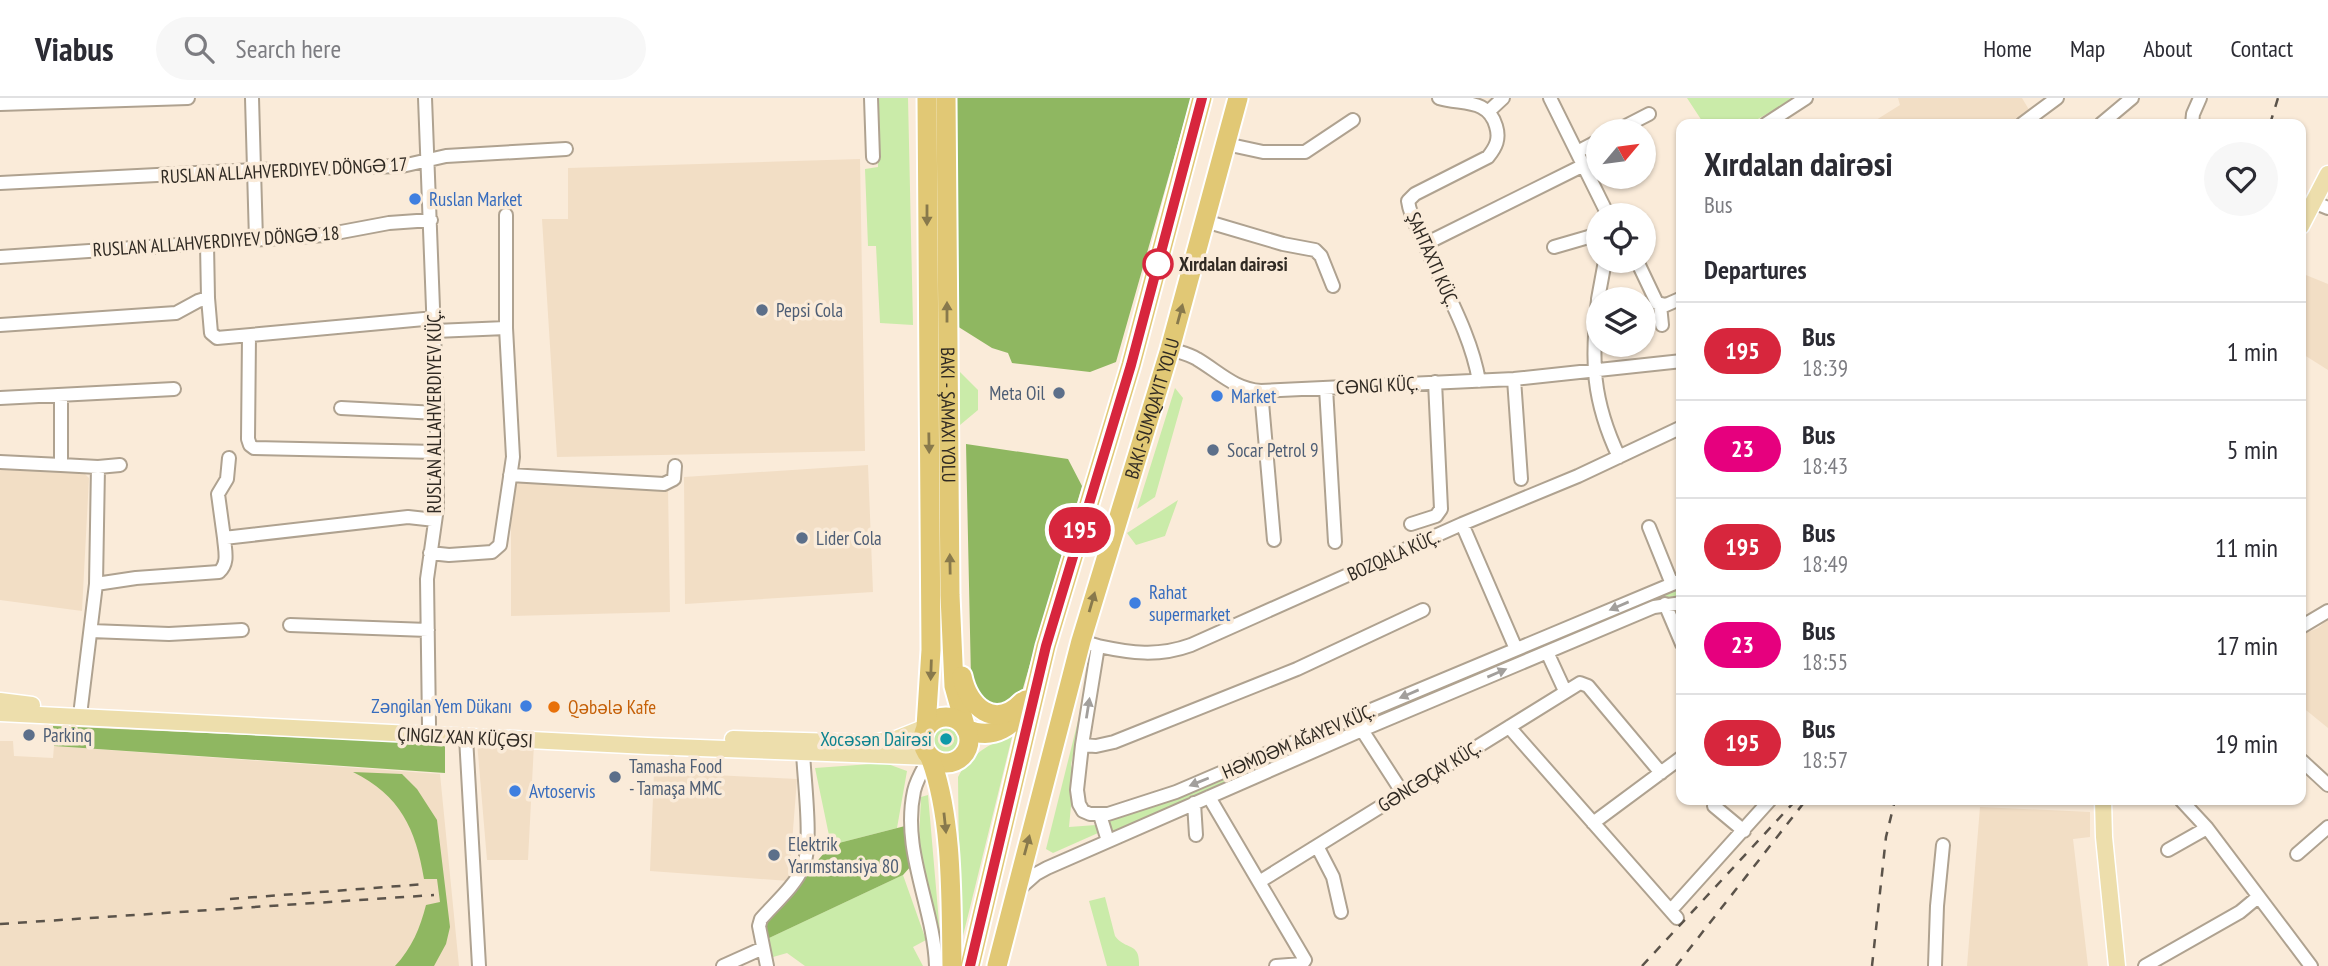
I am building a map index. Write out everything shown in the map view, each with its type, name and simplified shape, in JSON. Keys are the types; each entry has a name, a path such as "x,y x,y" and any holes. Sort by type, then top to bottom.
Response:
{"highway":[{"path":"924,98 931,649 923,741 939,784 946,830 952,966"},
{"path":"930,757 945,763 960,758 968,744 954,686 950,595 946,98"},
{"path":"970,966 1046,646 1131,365 1202,98"},
{"path":"998,964 1014,894 1089,643 1238,98"},
{"path":"950,595 963,681 973,703 985,712 1000,715 1019,706 1027,696"},
{"path":"926,727 935,719 946,717 958,720 966,729 985,734 1009,726 1020,715 1046,646"}],"main road":[{"path":"2306,220 2322,199 2328,174"},
{"name":"ÇINGIZ XAN KÜÇƏSI","path":"0,701 429,725 871,743 896,739 926,727"},
{"name":"ÇINGIZ XAN KÜÇƏSI","path":"0,713 930,757"},
{"path":"2103,805 2117,966"}],"street":[{"path":"0,104 188,98"},
{"path":"252,98 256,240"},
{"name":"RUSLAN ALLAHVERDIYEV KÜÇ.","path":"425,98 438,412 435,520 430,553 429,725"},
{"path":"871,98 873,157"},
{"path":"1439,98 1474,104 1489,111 1498,131 1495,149 1488,157 1415,194 1408,201 1462,325 1473,353 1479,381"},
{"path":"1489,111 1503,98"},
{"path":"1550,98 1602,203"},
{"path":"1774,119 1806,98"},
{"path":"2029,119 2057,98"},
{"path":"2107,119 2132,98"},
{"path":"2193,119 2200,98"},
{"path":"1639,119 1649,114"},
{"path":"1226,144 1263,152 1305,152 1353,120"},
{"path":"1577,152 1586,147"},
{"name":"RUSLAN ALLAHVERDIYEV DÖNGƏ 17","path":"0,183 255,170 402,166 446,156 566,149"},
{"path":"1425,244 1584,165"},
{"path":"430,553 449,555 492,552 500,545 506,489 513,457 506,328 506,215"},
{"name":"RUSLAN ALLAHVERDIYEV DÖNGƏ 18","path":"0,257 325,235 389,223 431,220"},
{"path":"1206,221 1283,244 1315,250 1321,256 1333,286"},
{"path":"1554,247 1586,238"},
{"path":"207,244 208,298 213,336 217,338 435,324 506,328"},
{"path":"1642,273 1653,298 1660,305 1662,325"},
{"path":"0,325 176,313 208,298"},
{"path":"1660,305 1676,301"},
{"path":"249,336 248,439 254,449 438,452"},
{"name":"CƏNGI KÜÇ.","path":"1170,349 1196,359 1236,385 1261,391 1514,379 1676,362"},
{"path":"1593,357 1601,411 1619,457"},
{"path":"1514,379 1521,479"},
{"path":"1411,524 1436,516 1441,509 1435,382"},
{"path":"1326,388 1335,542"},
{"path":"0,398 174,389"},
{"path":"1261,391 1274,540"},
{"path":"61,395 61,466"},
{"path":"341,408 438,412"},
{"name":"BOZQALA KÜÇ.","path":"1089,643 1134,654 1158,654 1181,649 1462,524 1544,491 1676,430"},
{"path":"96,584 219,572 224,568 226,562 218,494 227,479 229,458"},
{"path":"0,462 98,467 120,465"},
{"path":"510,475 664,484 674,479 675,466"},
{"path":"81,707 96,584 98,467"},
{"path":"224,538 408,517 435,520"},
{"path":"1462,524 1516,649"},
{"path":"1649,527 1676,580"},
{"name":"HƏMDƏM AĞAYEV KÜÇ.","path":"1100,815 1176,792 1676,582"},
{"path":"1014,894 1037,874 1194,803 1548,652 1665,604 1676,603"},
{"path":"1665,604 1676,629"},
{"path":"1082,745 1096,746 1114,742 1297,669 1423,610"},
{"path":"2306,624 2328,611"},
{"path":"290,625 428,630"},
{"path":"91,631 169,634 242,630"},
{"path":"1089,643 1077,798 1083,810 1100,815 1108,841"},
{"path":"1548,652 1566,691 1580,683 1588,686 1661,773"},
{"name":"GƏNCƏÇAY KÜÇ.","path":"1259,883 1566,691"},
{"path":"1509,727 1674,914 1766,805"},
{"path":"1362,730 1402,792"},
{"path":"466,737 479,966"},
{"path":"767,966 759,926 761,919 805,863 807,826 803,752"},
{"path":"930,757 915,790 912,830 918,876 936,948 936,966"},
{"path":"1593,822 1676,762"},
{"path":"2306,765 2328,785"},
{"path":"1209,797 1304,960 1302,964 1276,966"},
{"path":"1194,803 1196,835"},
{"path":"2186,805 2207,828 2311,966"},
{"path":"1714,806 1744,831"},
{"path":"2297,854 2328,827"},
{"path":"2168,850 2207,828"},
{"path":"1935,966 1943,845"},
{"path":"1317,846 1334,877 1341,912"},
{"path":"2145,966 2240,912 2258,897"},
{"path":"723,966 763,948"}],"shaded area":[{"path":"1898,98 2022,98 2031,113 2021,119 1878,119 1900,105"},
{"name":"Pepsi Cola","path":"860,159 865,451 557,457 542,219 568,219 568,168"},
{"path":"2306,275 2328,284 2328,370 2306,356"},
{"name":"Lider Cola","path":"868,465 873,592 685,604 684,477"},
{"path":"0,468 83,472 89,478 82,611 0,600"},
{"path":"511,479 668,487 670,612 511,616"},
{"path":"2328,619 2328,728 2306,710 2306,633 2318,628"},
{"path":"0,741 13,741 14,756 53,758 54,746 440,774 459,966 0,966"},
{"path":"477,742 534,744 528,860 487,860"},
{"path":"654,772 797,779 789,881 650,871"},
{"path":"1980,807 2090,812 2090,837 2073,839 2088,966 1967,966"}],"green space":[{"path":"876,98 908,98 913,325 880,323 876,246 868,246 865,169 878,167"},
{"path":"952,98 1191,98 1116,362 1090,372 1012,363 1008,353 992,348 957,326"},
{"path":"1687,98 1795,98 1758,119 1701,119"},
{"path":"960,372 978,390 978,410 960,425"},
{"path":"1175,388 1183,398 1155,497 1137,509"},
{"path":"966,444 1068,459 1082,486 1021,695 1014,704 986,707 971,679"},
{"path":"1178,500 1165,536 1136,545 1127,533"},
{"path":"1676,587 1676,598 1649,605 1108,833 1105,820"},
{"path":"1089,677 1071,765 1074,774 1069,827 1096,825 1098,833 1053,853 1046,849"},
{"path":"53,726 445,744 445,773 54,746"},
{"name":"Xocəsən Dairəsi","path":"946,726 955,730 959,739 955,748 946,752 937,748 933,739 937,730"},
{"path":"1012,737 960,948 958,777 967,763 981,751"},
{"path":"885,763 907,771 897,828 831,845 815,768"},
{"path":"353,772 402,774 417,789 437,820 450,927 446,944 434,966 395,966 415,937 426,905 440,902 437,879 424,879 416,844 403,815 394,803 383,791"},
{"path":"928,795 940,934 925,885 919,840 921,797"},
{"path":"905,826 911,866 903,875 767,939 764,923 831,845"},
{"path":"903,875 926,940 913,947 923,966 805,966 787,953 773,957 767,939"},
{"path":"1105,897 1115,936 1135,949 1139,966 1107,966 1089,901"}],"railway":[{"path":"2272,119 2278,98"},
{"path":"1642,966 1791,805"},
{"path":"1676,966 1802,805"},
{"path":"1872,966 1886,837 1894,805"},
{"path":"230,899 425,884"},
{"path":"0,924 434,895"}],"bus line":[{"name":"195","path":"970,966 1046,646 1131,365 1202,98"}],"place":[{"name":"Ruslan Market","path":"415,199"},
{"name":"Xırdalan dairəsi","path":"1158,264"},
{"name":"Pepsi Cola","path":"762,310"},
{"name":"Meta Oil","path":"1059,393"},
{"name":"Market","path":"1217,396"},
{"name":"Socar Petrol 9","path":"1213,450"},
{"name":"Lider Cola","path":"802,538"},
{"name":"Rahat supermarket","path":"1135,603"},
{"name":"Zəngilan Yem Dükanı","path":"526,706"},
{"name":"Qəbələ Kafe","path":"554,707"},
{"name":"Parkinq","path":"29,735"},
{"name":"Xocəsən Dairəsi","path":"946,739"},
{"name":"Tamasha Food - Tamaşa MMC","path":"615,777"},
{"name":"Avtoservis","path":"515,791"},
{"name":"Elektrik Yarımstansiya 80","path":"774,855"}]}
